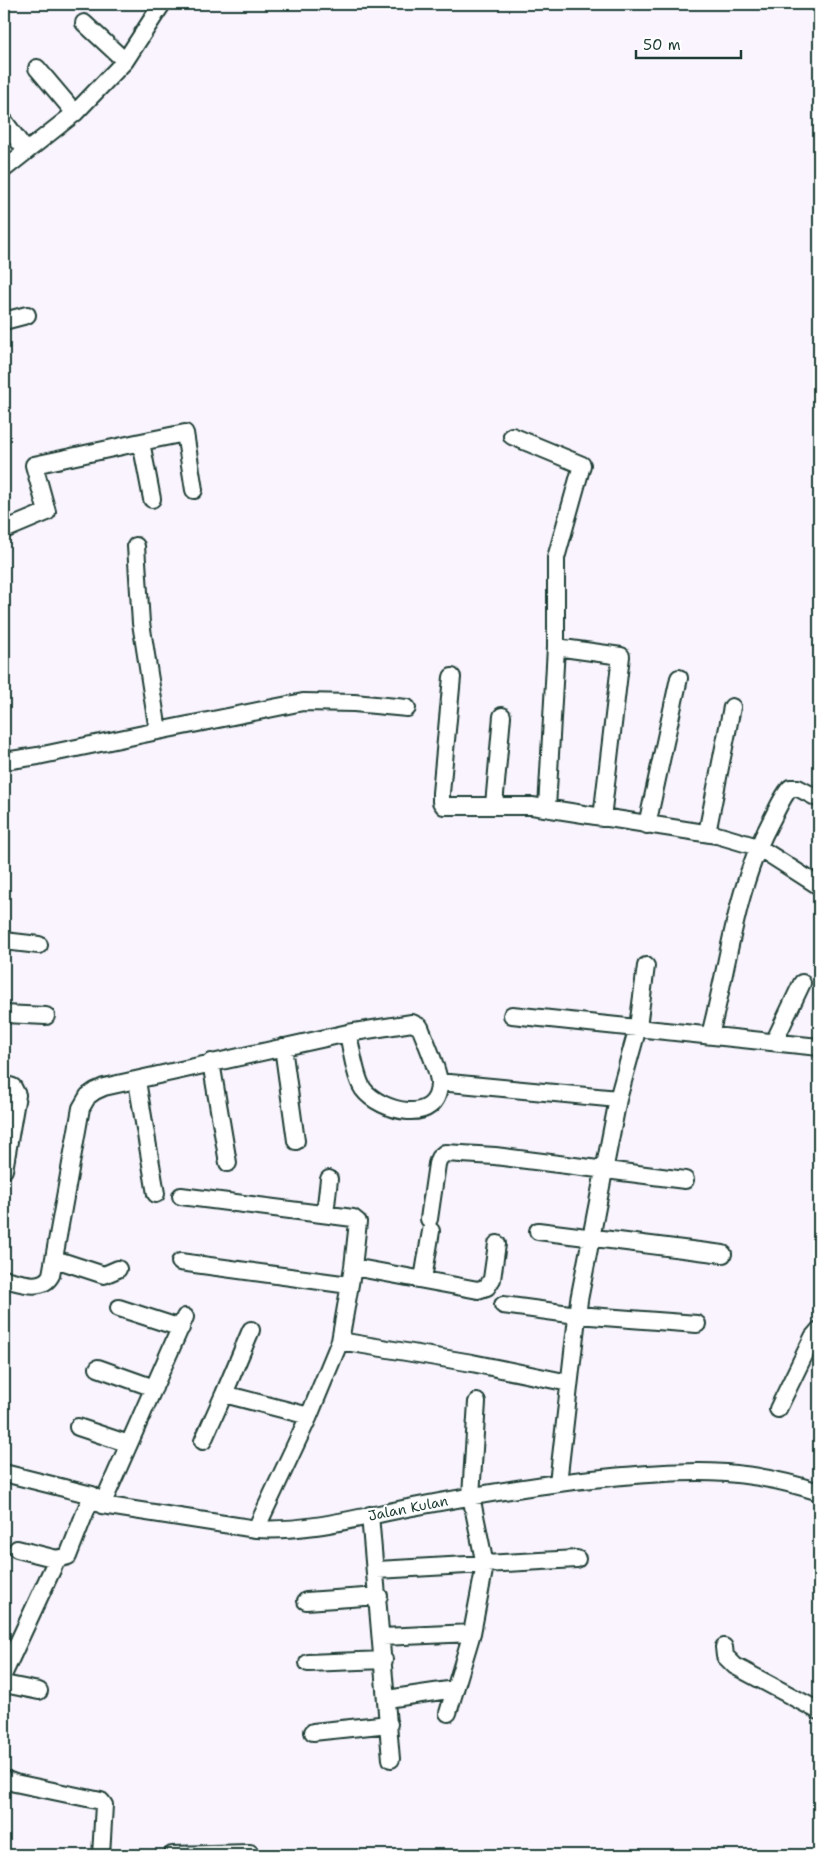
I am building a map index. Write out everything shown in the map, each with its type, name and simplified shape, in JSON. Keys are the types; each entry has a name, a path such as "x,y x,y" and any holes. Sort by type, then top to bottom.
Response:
{"street":[{"path":"4,169 75,113 125,61 162,4"},
{"path":"84,23 125,61"},
{"path":"37,68 75,113"},
{"path":"4,121 26,151"},
{"path":"4,321 27,315"},
{"path":"4,530 48,512 34,465 141,442 185,433 194,490"},
{"path":"512,436 582,465 556,558 556,647 547,808"},
{"path":"141,442 152,499"},
{"path":"136,546 141,624 158,731"},
{"path":"556,647 622,656 602,818"},
{"path":"452,677 442,804 453,807 494,805 547,808 707,833 758,847 819,886"},
{"path":"647,825 679,678"},
{"path":"4,761 38,756 303,702 354,703 407,708"},
{"path":"707,833 732,707"},
{"path":"494,805 502,716"},
{"path":"710,1035 720,997 737,910 758,847 790,788 798,788 819,799"},
{"path":"4,940 39,945"},
{"path":"558,1482 578,1315 618,1099 638,1027 646,966"},
{"path":"774,1042 802,983"},
{"path":"4,1014 46,1016"},
{"path":"512,1016 638,1027 819,1047"},
{"path":"4,1279 31,1285 45,1283 51,1275 80,1108 94,1091 211,1062 348,1033 406,1023 416,1024 420,1027 439,1082 435,1102 425,1110 407,1111 391,1107 376,1099 361,1084 348,1033"},
{"path":"283,1047 296,1140"},
{"path":"211,1062 228,1163"},
{"path":"137,1081 156,1194"},
{"path":"439,1082 618,1099"},
{"path":"4,1084 13,1087 17,1095 4,1170"},
{"path":"423,1279 437,1164 439,1158 445,1154 495,1156 685,1180"},
{"path":"325,1214 329,1178"},
{"path":"181,1196 353,1218 358,1222 353,1267 340,1341 309,1416 256,1529"},
{"path":"538,1231 723,1254"},
{"path":"353,1267 478,1290 488,1287 492,1279 497,1244"},
{"path":"55,1259 104,1275 118,1270"},
{"path":"180,1262 349,1285"},
{"path":"503,1305 578,1315 697,1324"},
{"path":"17,1549 57,1559 68,1556 129,1444 183,1322 119,1308"},
{"path":"203,1441 251,1330"},
{"path":"778,1409 813,1338 819,1330"},
{"path":"340,1341 472,1363 569,1383"},
{"path":"98,1368 154,1388"},
{"path":"224,1394 309,1416"},
{"path":"448,1712 472,1633 485,1565 472,1496 477,1402"},
{"path":"78,1427 129,1444"},
{"name":"Jalan Kulan","path":"4,1473 97,1500 256,1529 306,1528 472,1496 558,1482 668,1471 701,1471 760,1476 819,1492"},
{"path":"370,1515 377,1570 391,1759"},
{"path":"4,1672 57,1559"},
{"path":"377,1570 577,1559"},
{"path":"306,1601 379,1596"},
{"path":"382,1637 472,1633"},
{"path":"724,1648 726,1656 735,1666 819,1711"},
{"path":"308,1663 384,1660"},
{"path":"4,1684 39,1691"},
{"path":"387,1700 455,1689"},
{"path":"313,1732 389,1724"},
{"path":"4,1778 16,1783 102,1801 104,1805 101,1855"},
{"path":"172,1855 242,1854"}]}
